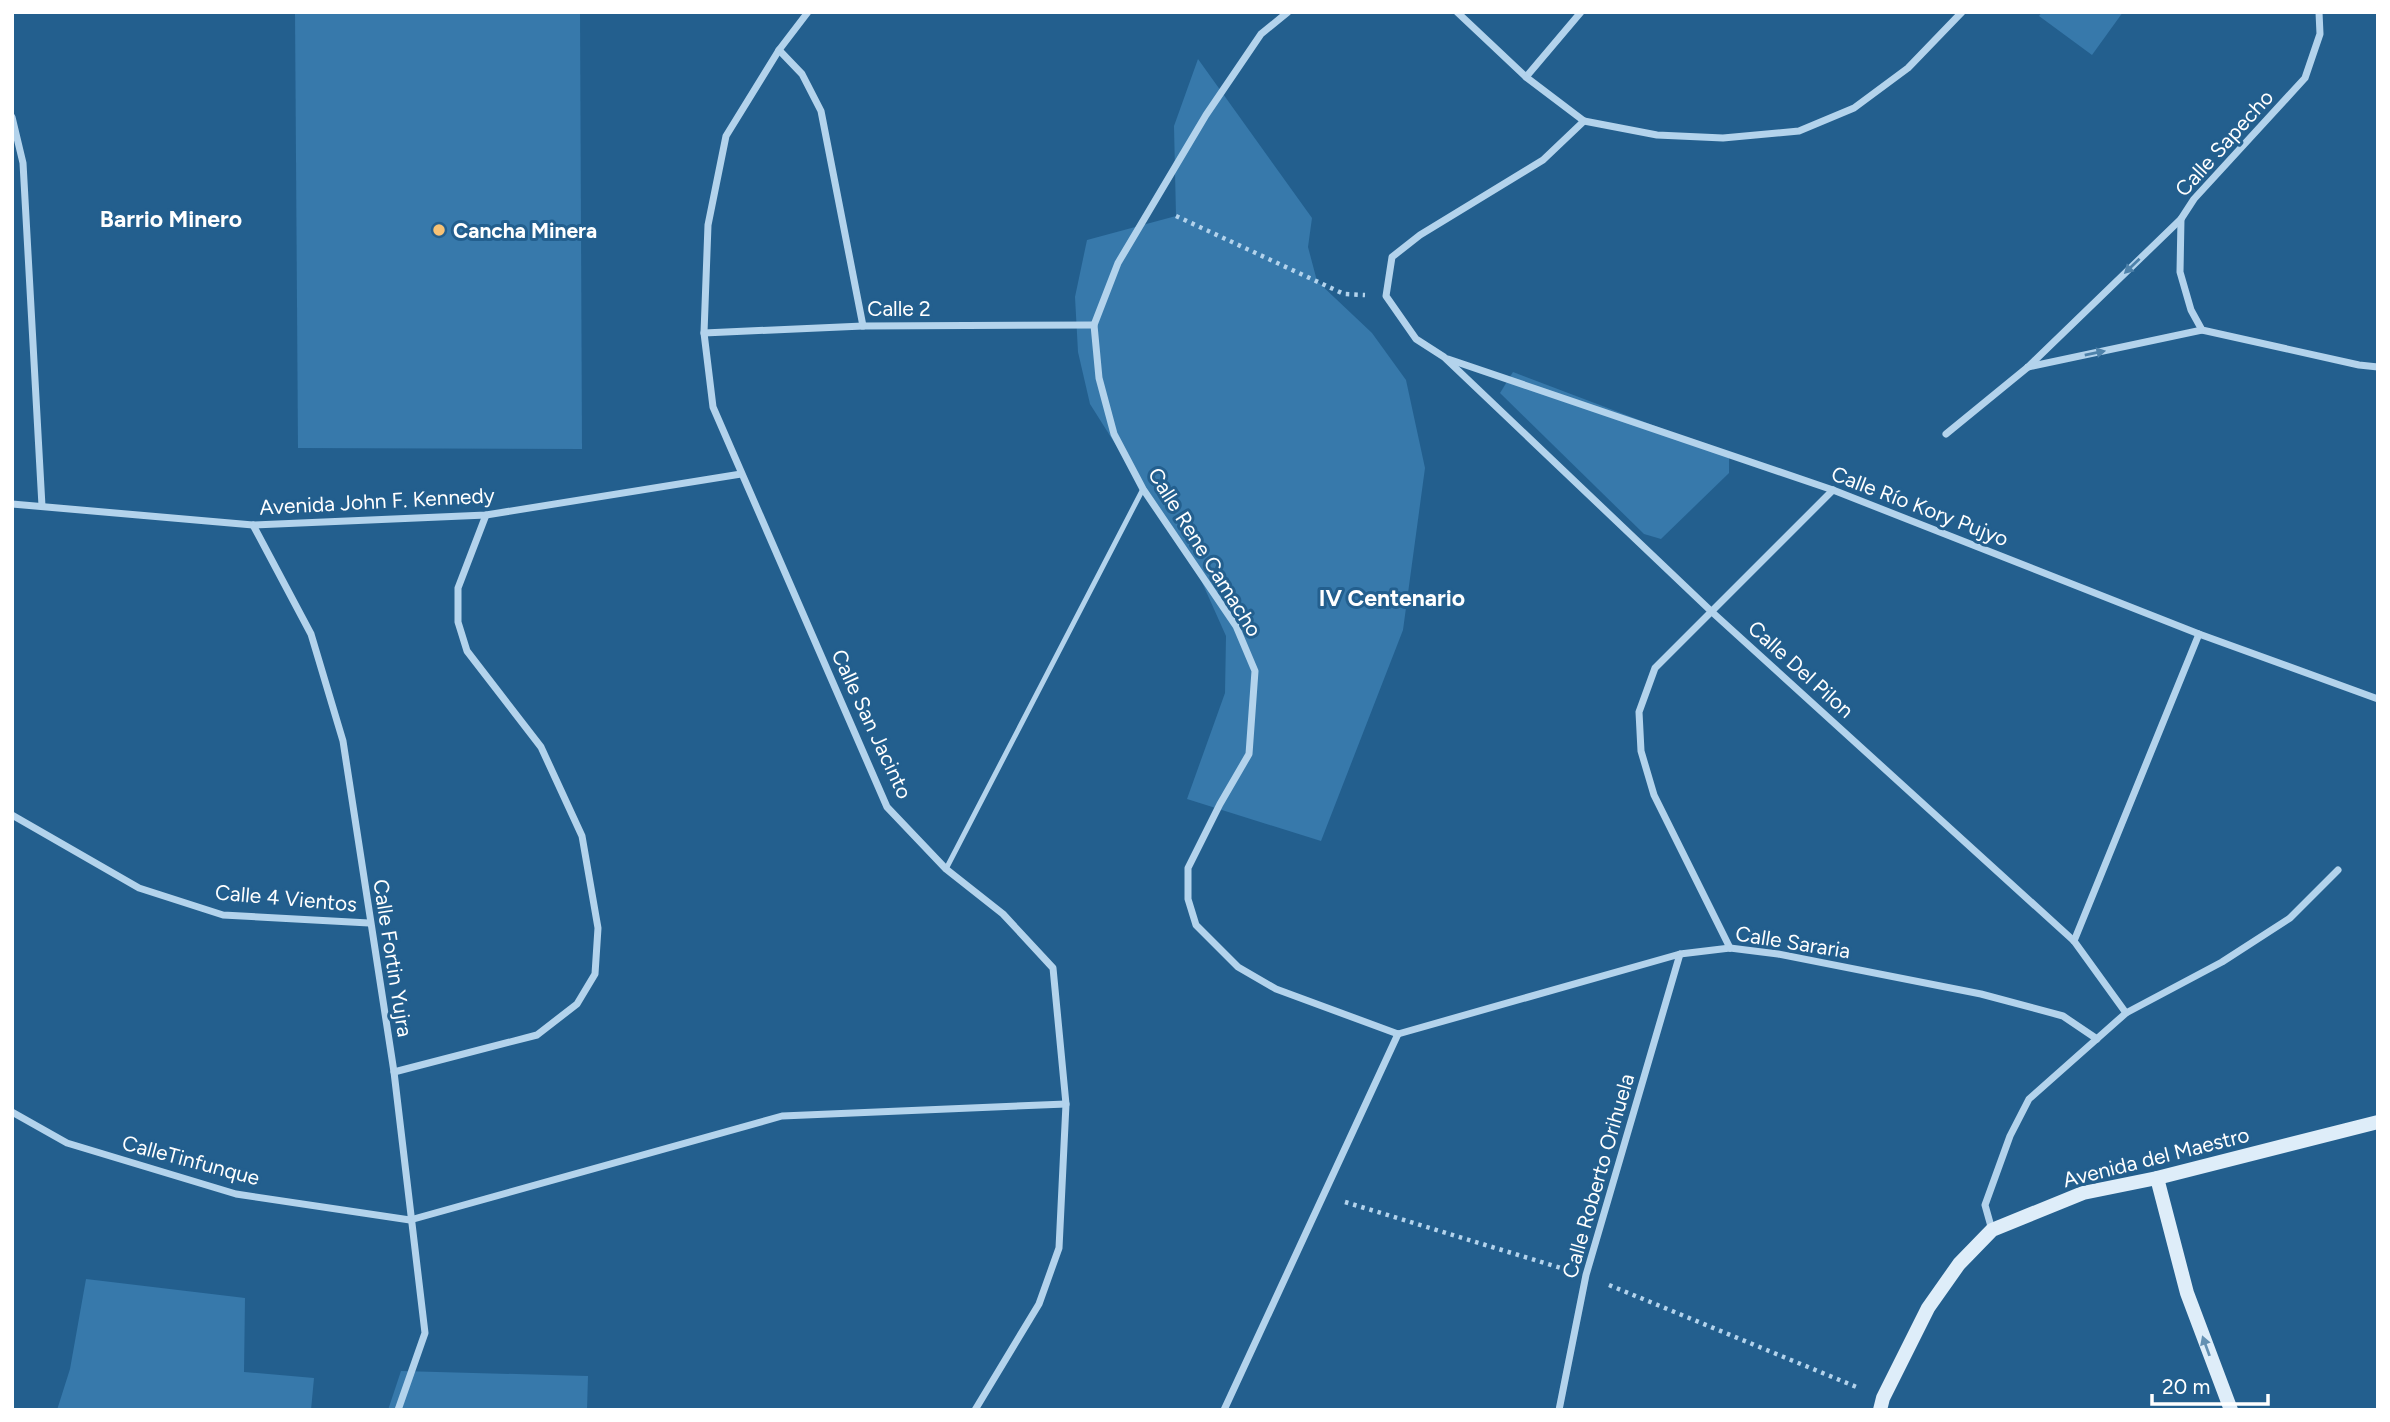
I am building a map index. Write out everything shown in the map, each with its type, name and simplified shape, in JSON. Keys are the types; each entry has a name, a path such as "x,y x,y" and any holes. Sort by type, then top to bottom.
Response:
{"main road":[{"name":"Avenida del Maestro","path":"1880,1410 1883,1398 1928,1308 1959,1264 1993,1230 2083,1193 2157,1178 2378,1122"},
{"path":"2157,1178 2187,1293 2231,1410"}],"street":[{"name":"Calle San Jacinto","path":"808,12 779,50 726,136 708,225 704,333 713,407 887,807 946,869 1003,914 1053,968 1066,1104 1059,1248 1039,1304 975,1410"},
{"name":"Calle Rene Camacho","path":"1288,12 1261,34 1206,115 1118,263 1094,325 1099,377 1114,433 1143,489 1236,626 1255,671 1250,754 1220,804 1188,868 1188,899 1196,925 1238,967 1276,989 1398,1034"},
{"path":"1457,12 1526,77 1584,121 1657,135 1723,138 1799,131 1854,108 1908,68 1962,12"},
{"path":"1526,77 1581,12"},
{"name":"Calle Sapecho","path":"2202,330 2190,310 2180,272 2181,219 2194,199 2305,78 2320,34 2319,12"},
{"path":"779,50 802,74 821,111 863,326"},
{"path":"12,117 23,163 42,506"},
{"path":"1444,357 1416,339 1386,296 1392,257 1420,235 1543,160 1584,121"},
{"path":"12,166 23,163"},
{"path":"1946,434 2028,367 2181,219"},
{"name":"Calle 2","path":"704,333 863,326 1094,325"},
{"path":"2028,367 2202,330 2378,367"},
{"name":"Calle Río Kory Pujyo","path":"1444,357 1833,490 2199,634 2378,699"},
{"name":"Calle Del Pilon","path":"1444,357 1712,612 2074,941 2126,1013"},
{"name":"Avenida John F. Kennedy","path":"12,504 253,524 486,515 741,474"},
{"path":"1730,948 1654,795 1641,751 1639,712 1655,668 1833,490"},
{"path":"394,1072 537,1035 577,1004 595,974 598,928 582,836 541,747 467,651 458,622 458,588 486,515"},
{"name":"Calle Fortin Yujra","path":"253,524 311,634 339,728 394,1072 425,1332 398,1410"},
{"path":"2074,941 2199,634"},
{"name":"Calle 4 Vientos","path":"12,815 139,888 223,915 369,923"},
{"path":"1993,1230 1985,1205 2010,1136 2029,1099 2126,1013 2222,962 2290,918 2338,870"},
{"name":"Calle Sararia","path":"1398,1034 1680,954 1730,948 1778,954 1981,994 2063,1016 2097,1039"},
{"name":"Calle Roberto Orihuela","path":"1559,1410 1586,1275 1680,954"},
{"path":"1224,1410 1398,1034"},
{"path":"410,1220 782,1116 1066,1104"},
{"name":"CalleTinfunque","path":"12,1112 67,1143 236,1194 410,1220"}],"lane":[{"path":"946,869 1143,489"}],"path":[{"path":"1176,216 1344,293 1386,296"}],"shaded area":[{"name":"Cancha Minera","path":"295,12 580,12 582,449 298,448"},
{"path":"2042,12 2123,12 2092,55 2039,16"},
{"path":"1198,59 1312,218 1308,247 1317,281 1372,333 1406,380 1425,468 1403,630 1321,841 1187,799 1225,693 1226,636 1201,580 1090,404 1078,352 1075,297 1087,240 1176,216 1174,126"},
{"path":"1513,372 1729,454 1729,473 1661,539 1644,534 1500,393"},
{"path":"86,1279 245,1298 244,1372 314,1378 311,1410 57,1410 70,1369"},
{"path":"401,1371 588,1376 587,1410 388,1410"}],"place":[{"name":"Cancha Minera","path":"439,230"}],"district":[{"name":"Barrio Minero","path":"171,219"},
{"name":"IV Centenario","path":"1392,598"}]}
